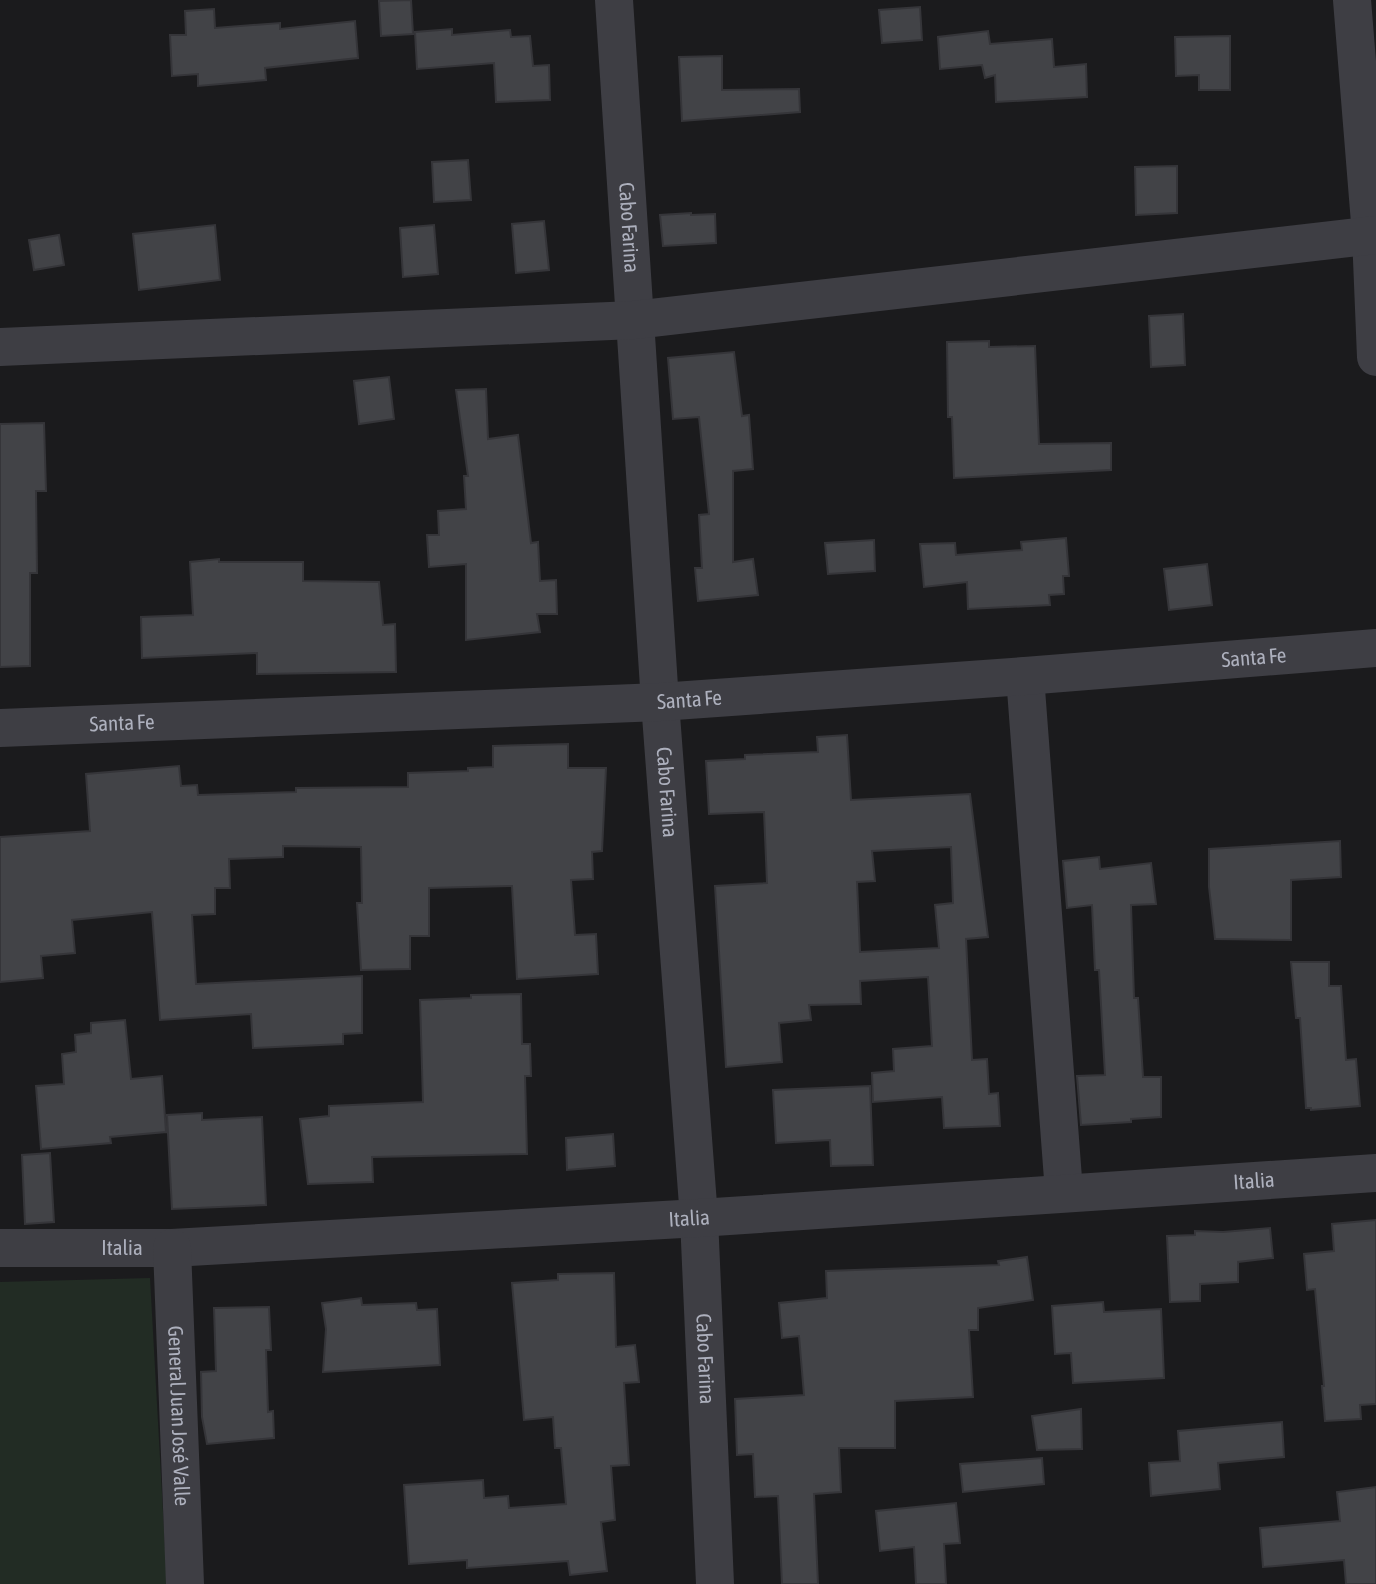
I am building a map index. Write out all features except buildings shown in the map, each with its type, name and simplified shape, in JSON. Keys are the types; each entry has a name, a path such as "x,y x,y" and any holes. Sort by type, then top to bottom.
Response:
{"street":[{"name":"Cabo Farina","path":"614,0 660,702 699,1217 715,1584"},
{"path":"1352,0 1374,235 1376,357"},
{"path":"0,347 634,320 1374,235"},
{"name":"Santa Fe","path":"0,728 660,702 1376,648"},
{"path":"1025,676 1064,1192"},
{"name":"Italia","path":"0,1248 172,1248 1376,1173"},
{"name":"General Juan José Valle","path":"172,1248 185,1584"}],"shaded area":[{"path":"150,1278 167,1584 0,1584 0,1282"}]}
